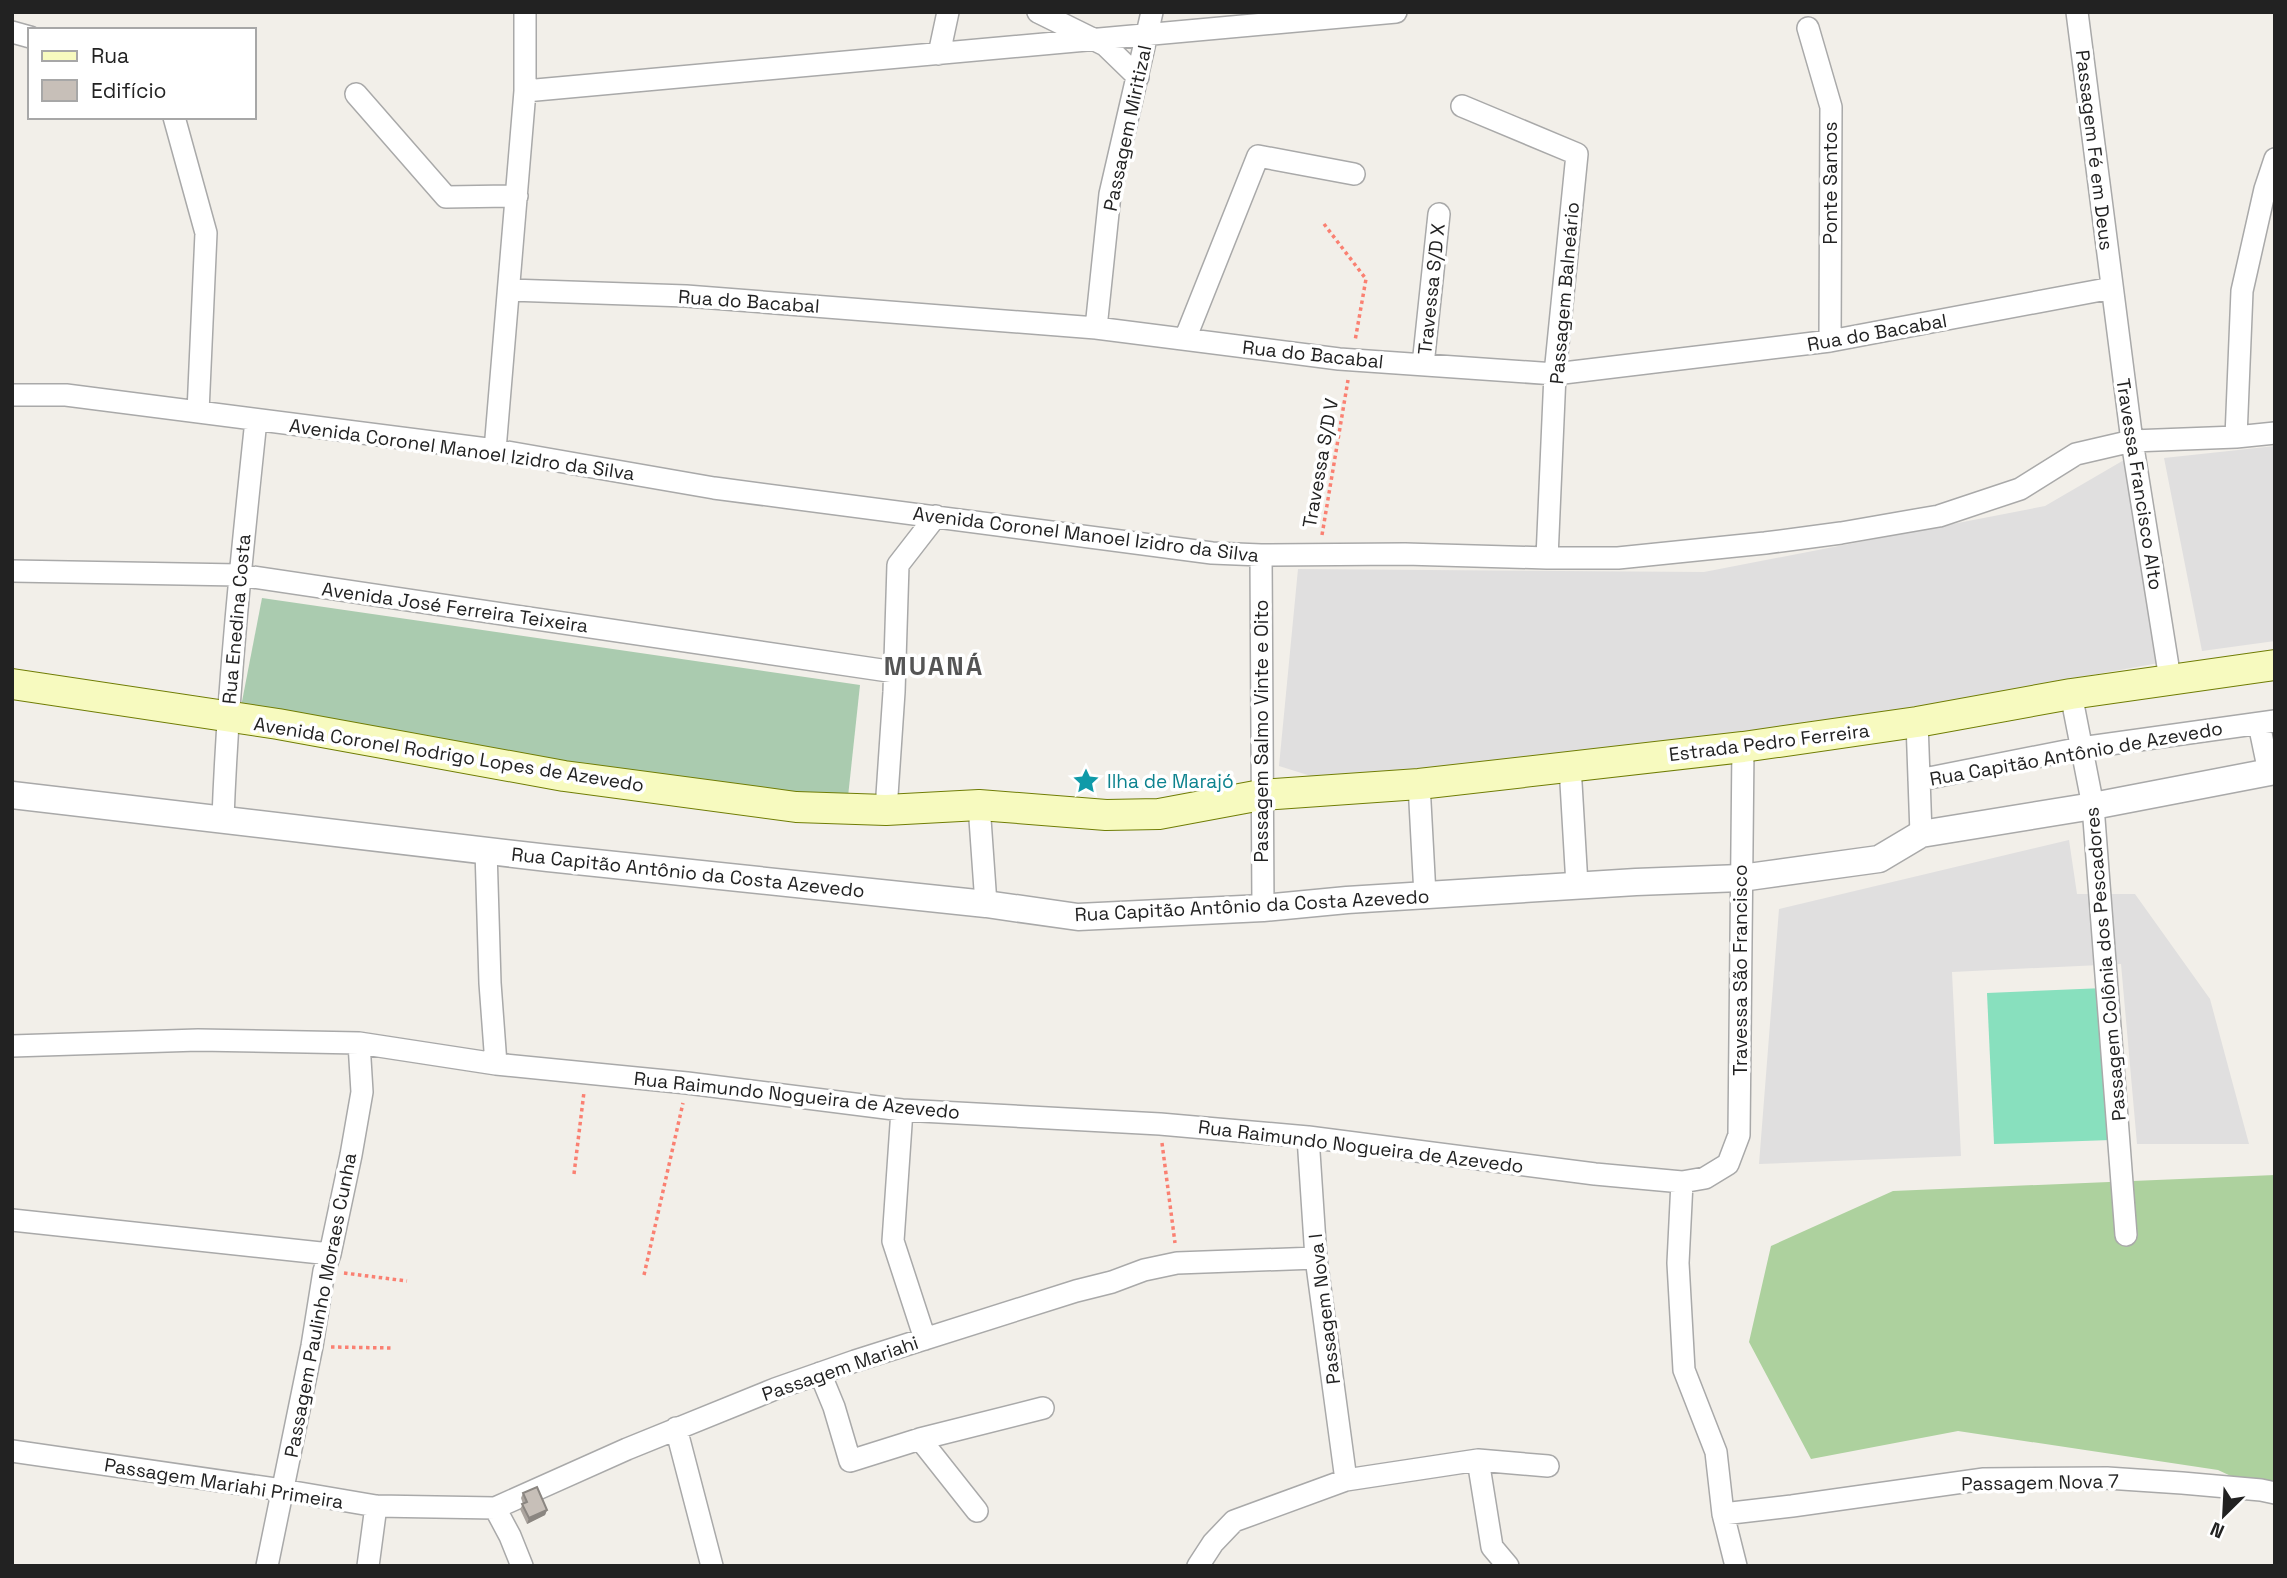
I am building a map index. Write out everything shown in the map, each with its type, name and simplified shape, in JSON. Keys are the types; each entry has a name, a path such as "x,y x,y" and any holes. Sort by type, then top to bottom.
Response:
{"main road":[{"name":"Estrada Pedro Ferreira","path":"979,805 1106,815 1159,814 1261,795 1419,784 1743,747 1917,722 2071,694 2275,665"},
{"name":"Avenida Coronel Rodrigo Lopes de Azevedo","path":"12,684 278,724 564,776 796,807 886,810 979,805"}],"street":[{"path":"495,450 525,91 525,12"},
{"path":"939,54 948,12"},
{"path":"1038,12 1105,45 1138,77"},
{"name":"Passagem Miritizal","path":"1096,328 1110,194 1152,12"},
{"path":"525,91 1396,12"},
{"name":"Passagem Fé em Deus","path":"2077,12 2112,288"},
{"name":"Ponte Santos","path":"1808,28 1830,107 1830,341"},
{"path":"356,94 446,197 517,196"},
{"name":"Passagem Balneário","path":"1462,106 1577,154 1555,374 1547,558"},
{"path":"175,119 206,233 198,412"},
{"path":"1185,339 1258,156 1354,174"},
{"path":"2236,437 2242,291 2265,189 2275,159"},
{"name":"Travessa S/D X","path":"1423,365 1439,214"},
{"name":"Rua do Bacabal","path":"510,290 686,296 1096,328 1352,360 1555,374 1830,341 2112,288"},
{"name":"Travessa Francisco Alto","path":"2112,288 2132,441 2170,679"},
{"name":"Avenida Coronel Manoel Izidro da Silva","path":"12,394 66,396 495,450 714,488 1212,552 1261,555 1405,554 1618,558 1765,543 1939,516 2020,489 2076,454 2132,441 2275,433"},
{"name":"Rua Enedina Costa","path":"223,818 227,718 239,575 257,420"},
{"path":"886,810 895,672 898,565 936,516"},
{"name":"Passagem Salmo Vinte e Oito","path":"1261,555 1263,908"},
{"name":"Avenida José Ferreira Teixeira","path":"12,571 239,575 895,672"},
{"name":"Passagem Colônia dos Pescadores","path":"2071,694 2093,806 2126,1235"},
{"path":"1917,722 1921,834"},
{"path":"2267,723 2272,772"},
{"name":"Rua Capitão Antônio de Azevedo","path":"1919,780 2081,748 2267,723"},
{"name":"Travessa São Francisco","path":"1705,1178 1728,1164 1739,1135 1743,747"},
{"path":"1570,766 1577,886"},
{"name":"Rua Capitão Antônio da Costa Azevedo","path":"12,795 986,904 1078,917 1741,878 1879,859 1921,834 2093,806 2272,772"},
{"path":"1419,784 1425,895"},
{"path":"979,805 986,904"},
{"path":"486,850 490,983 496,1064"},
{"name":"Rua Raimundo Nogueira de Azevedo","path":"12,1046 198,1040 359,1043 496,1064 687,1083 902,1110 1160,1124 1308,1137 1595,1174 1682,1182 1705,1178"},
{"name":"Passagem Paulinho Moraes Cunha","path":"267,1566 362,1092 359,1043"},
{"path":"902,1110 893,1241 925,1339"},
{"name":"Passagem Nova I","path":"1308,1137 1316,1258 1346,1480"},
{"path":"1682,1182 1678,1263 1684,1370 1716,1452 1723,1514 1736,1566"},
{"path":"12,1220 327,1263"},
{"name":"Passagem Mariahi","path":"376,1506 495,1508 676,1428 820,1373 1144,1270 1177,1263 1316,1258"},
{"path":"820,1373 834,1407 850,1461 920,1439 1043,1408"},
{"path":"676,1428 712,1566"},
{"path":"920,1439 977,1511"},
{"name":"Passagem Mariahi Primeira","path":"12,1451 376,1506"},
{"path":"1478,1460 1492,1547 1508,1566"},
{"path":"1198,1566 1213,1543 1234,1521 1346,1480 1478,1460 1548,1466"},
{"name":"Passagem Nova 7","path":"1723,1514 1984,1479 2107,1478 2275,1493"},
{"path":"368,1566 376,1506"},
{"path":"495,1508 522,1566"}],"path":[{"name":"Travessa S/D V","path":"1318,554 1366,279 1324,225"},
{"path":"574,1174 586,1073"},
{"path":"644,1275 687,1083"},
{"path":"1160,1124 1177,1263"},
{"path":"327,1263 407,1280"},
{"path":"312,1346 392,1349"}],"shaded area":[{"path":"2275,446 2275,641 2202,651 2164,458"},
{"path":"2124,460 2170,661 1970,697 1917,727 1330,782 1279,766 1298,569 1704,572 2045,506"},
{"path":"2069,840 2077,894 2135,894 2210,999 2249,1144 2137,1144 2121,964 1952,972 1961,1156 1759,1164 1779,909"}],"green space":[{"path":"262,598 860,685 847,806 239,717"},
{"path":"2104,988 2111,1140 1994,1144 1987,993"},
{"path":"2275,1175 2275,1499 2218,1470 1958,1431 1811,1459 1749,1342 1771,1246 1893,1191"}],"building":[{"path":"537,1487 547,1510 529,1518 522,1504 527,1502 523,1493"}],"place":[{"name":"Ilha de Marajó","path":"1086,781"}],"district":[{"name":"MUANÁ","path":"934,666"}]}
